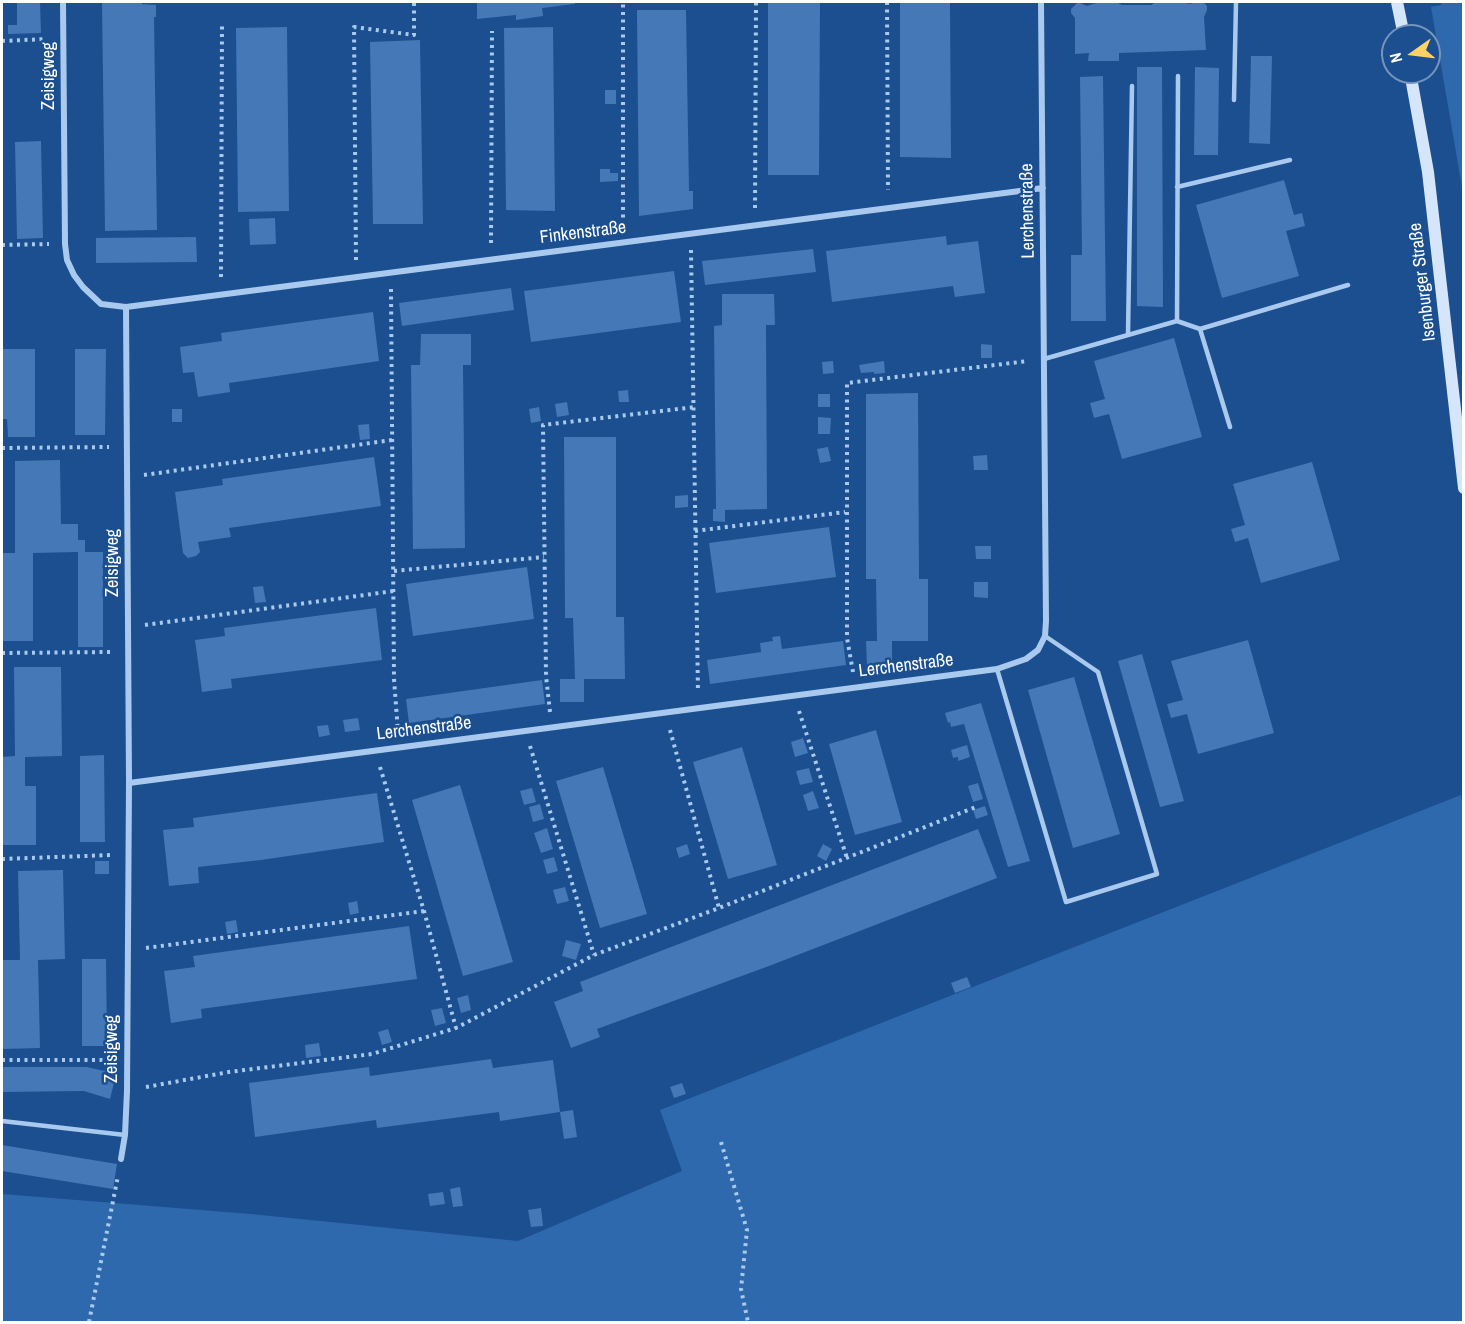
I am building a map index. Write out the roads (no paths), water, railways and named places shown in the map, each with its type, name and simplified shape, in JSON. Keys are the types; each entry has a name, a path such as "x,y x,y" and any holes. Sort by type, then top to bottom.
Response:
{"main road":[{"path":"1397,2 1402,24"},
{"name":"Isenburger Straße","path":"1412,84 1428,172 1464,488"}],"street":[{"name":"Zeisigweg","path":"63,2 67,260 74,275 90,295 101,304 126,307 129,651 128,1060 125,1136 121,1160"},
{"name":"Lerchenstraße","path":"129,783 997,669 1026,659 1038,650 1045,636 1041,2"},
{"name":"Finkenstraße","path":"126,307 1043,188"}],"lane":[{"path":"1234,100 1236,2"},
{"path":"1177,321 1178,76"},
{"path":"1128,334 1132,86"},
{"path":"1177,187 1290,160"},
{"path":"1044,359 1177,321 1200,329 1348,285"},
{"path":"1200,329 1230,427"},
{"path":"997,669 1066,902 1157,874 1098,672 1045,636"},
{"path":"2,1121 125,1136"}]}
